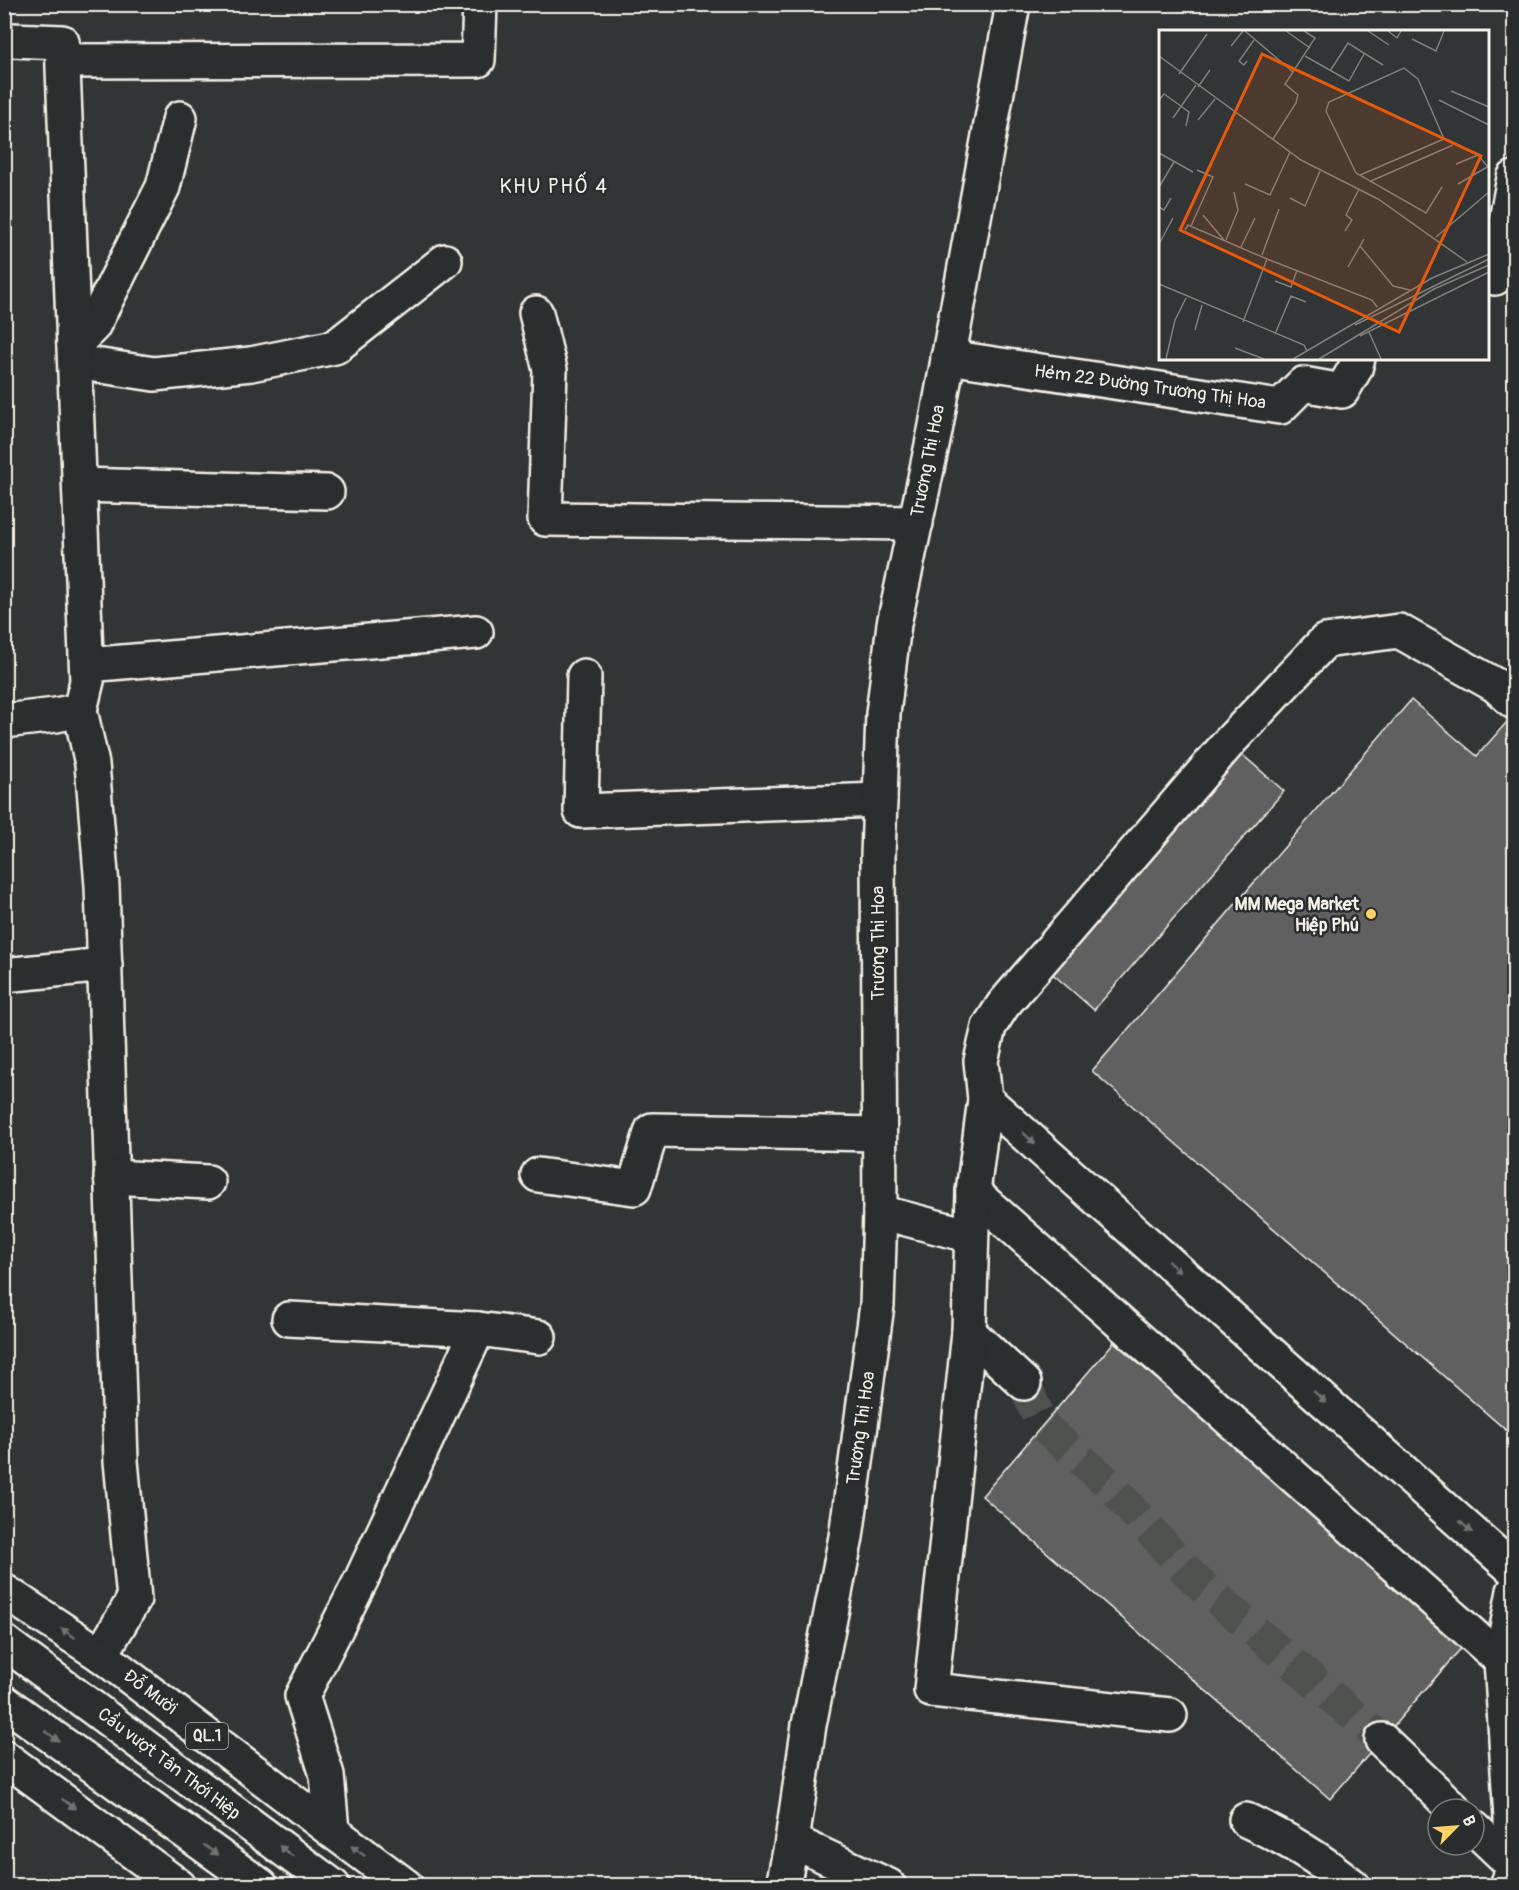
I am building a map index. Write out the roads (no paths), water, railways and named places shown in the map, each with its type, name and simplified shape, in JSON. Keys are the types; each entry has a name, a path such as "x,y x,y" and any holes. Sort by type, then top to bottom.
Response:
{"main road":[{"path":"64,61 478,60 480,4"},
{"name":"Trương Thị Hoa","path":"783,1886 809,1725 846,1537 877,1305 880,1212 878,856 883,714 894,624 935,431 1013,4"},
{"path":"11,40 62,42 64,61 87,665 87,681 80,710 92,764 102,886 121,1461 134,1599 101,1655"},
{"path":"75,353 93,326 163,187 180,118"},
{"path":"1499,279 1515,178"},
{"path":"75,353 154,374 251,364 335,347 445,261"},
{"path":"536,313 550,370 545,519 916,523"},
{"name":"Hẻm 22 Đường Trương Thị Hoa","path":"948,357 1280,407 1304,384 1342,391 1355,369 1357,360"},
{"path":"80,485 327,492"},
{"path":"1170,1715 931,1690 969,1332 973,1192 985,1099 981,1061 989,1027 1003,1005 1231,740 1325,641 1399,631 1495,685 1515,702"},
{"path":"87,665 476,632"},
{"path":"584,676 581,812 880,800"},
{"path":"4,721 80,710"},
{"path":"4,975 105,965"},
{"path":"985,1099 1515,1570"},
{"path":"538,1175 634,1188 652,1130 879,1134"},
{"path":"111,1177 208,1182"},
{"path":"973,1192 1501,1660"},
{"path":"880,1212 971,1236"},
{"path":"289,1319 477,1329 539,1337"},
{"path":"332,1832 327,1775 302,1696 362,1578 477,1329"},
{"path":"969,1332 1024,1383"},
{"name":"Đỗ Mười","path":"4,1591 101,1655 406,1886"},
{"path":"1510,1876 1501,1660 1515,1591"},
{"name":"Cầu vượt Tân Thới Hiệp","path":"4,1642 333,1886"},
{"path":"4,1702 261,1886"},
{"path":"1382,1740 1441,1797"},
{"path":"4,1757 179,1886"},
{"path":"1246,1820 1291,1841 1333,1869 1353,1886"},
{"path":"792,1841 889,1886"},
{"path":"1486,1844 1510,1876"}],"tunnel":[{"path":"1024,1383 1042,1425 1107,1482 1192,1577 1382,1740"}],"place":[{"name":"MM Mega Market Hiệp Phú","path":"1371,914"}],"district":[{"name":"KHU PHỐ 4","path":"554,186"}]}
